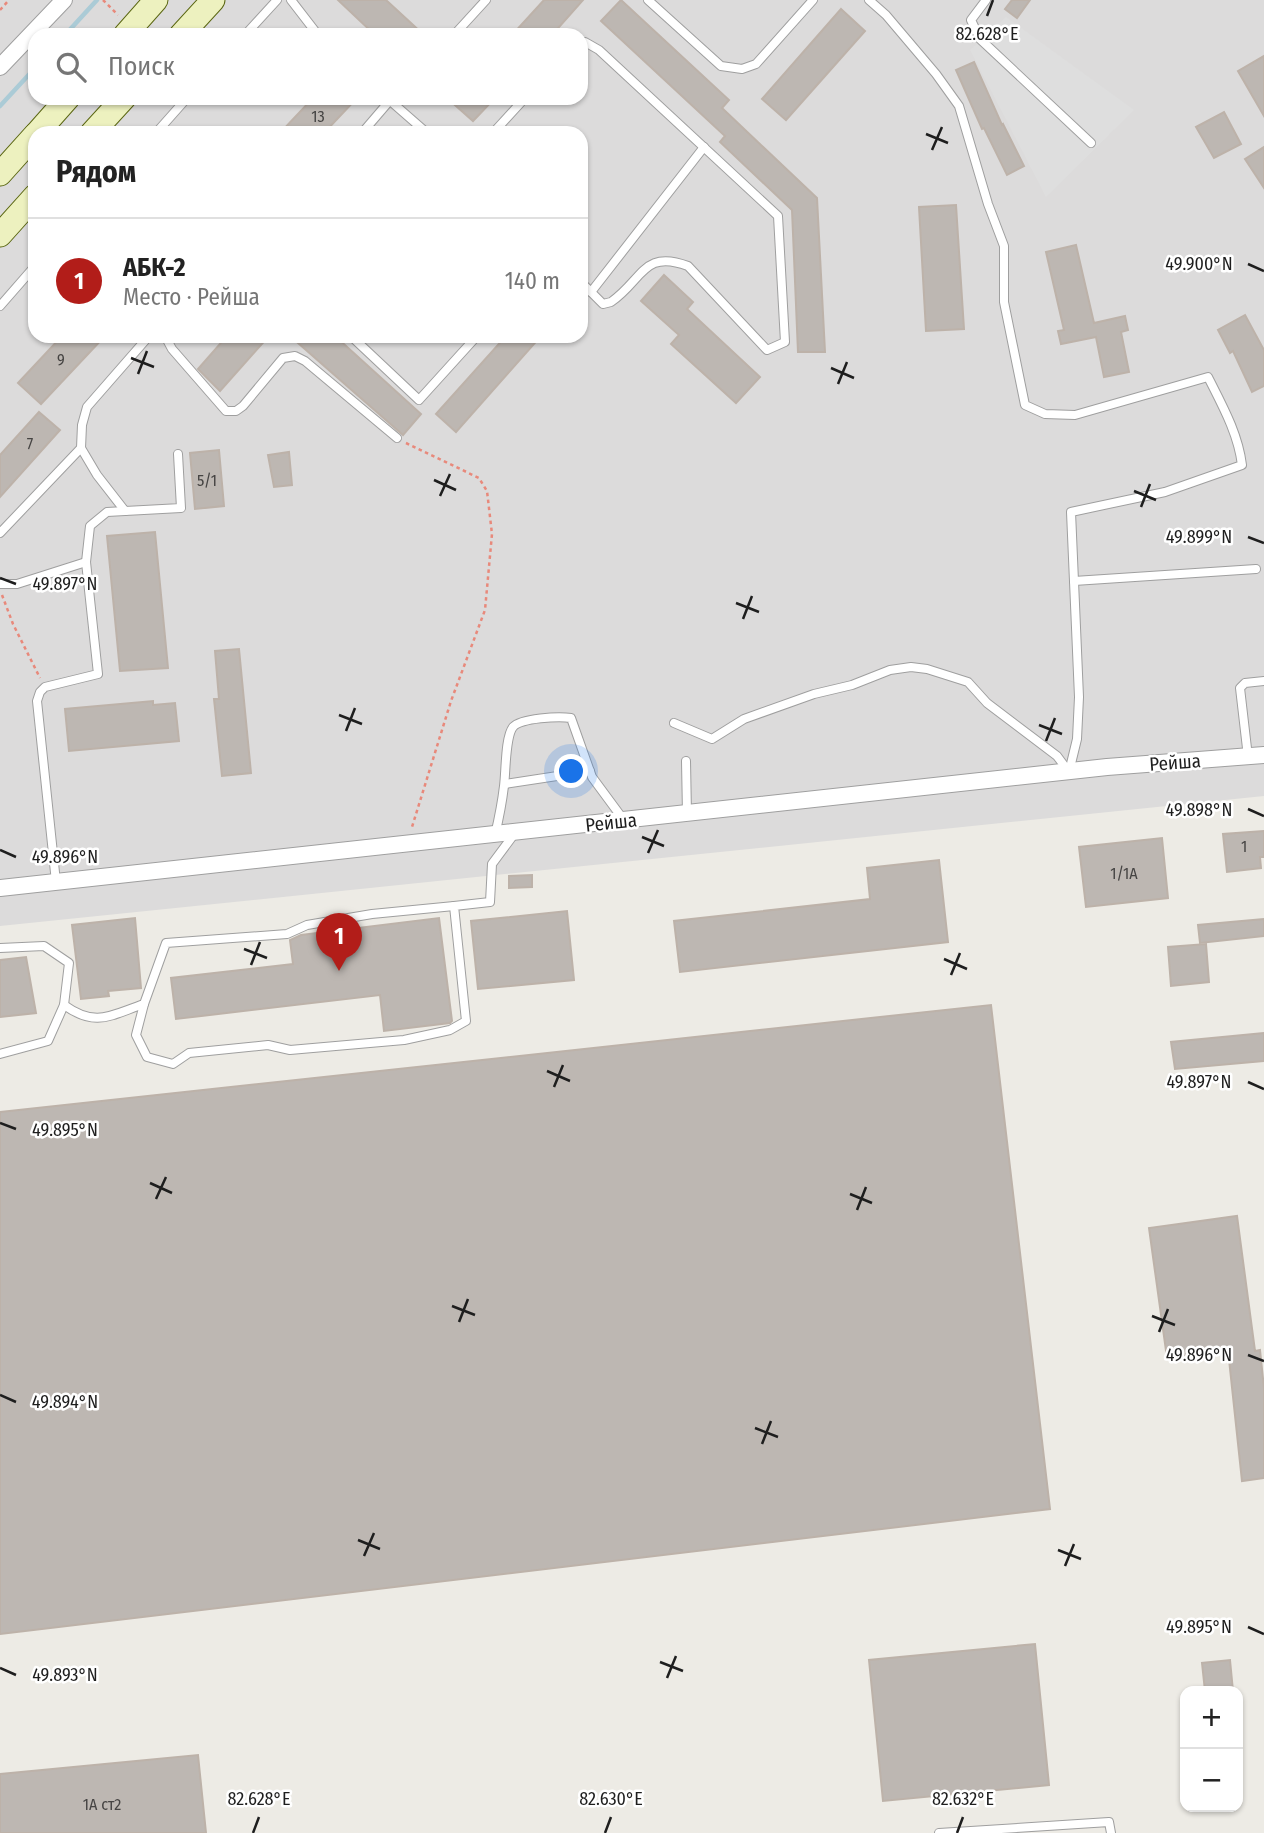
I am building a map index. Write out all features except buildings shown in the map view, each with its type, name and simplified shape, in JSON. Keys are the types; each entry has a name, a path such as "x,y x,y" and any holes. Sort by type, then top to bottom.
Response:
{"main road":[{"path":"122,25 156,0"},
{"path":"187,28 213,0"},
{"path":"43,126 62,105"},
{"path":"98,126 118,105"},
{"path":"0,174 28,143"},
{"path":"0,235 28,204"}],"street":[{"path":"37,28 64,0"},
{"path":"0,67 28,38"},
{"name":"Рейша","path":"0,888 1069,772 1256,756"}],"lane":[{"path":"251,28 277,0"},
{"path":"291,0 313,28"},
{"path":"460,28 486,0"},
{"path":"648,0 721,65 742,69 756,64 813,0"},
{"path":"869,0 886,15 959,106 988,204 1004,246 1004,302 1025,405 1045,414 1075,415 1208,377 1229,419 1241,465 1165,492 1071,512 1079,696 1077,739 1069,772"},
{"path":"986,0 971,20 980,38 1091,143"},
{"path":"588,44 599,50 778,216 785,342 766,350 688,266 671,260 653,262 611,302 603,304 588,289"},
{"path":"162,126 181,105"},
{"path":"368,126 385,105"},
{"path":"397,105 419,126"},
{"path":"499,126 519,105"},
{"path":"591,292 704,147"},
{"path":"0,306 28,274"},
{"path":"125,511 97,475 81,448 82,425 87,407 143,343"},
{"path":"168,343 226,411 236,411 243,406 282,358 295,356 305,361 397,438"},
{"path":"358,343 419,400 471,343"},
{"path":"0,533 81,448"},
{"path":"57,882 37,701 45,687 98,674 86,562 90,526 107,512 181,508 178,454"},
{"path":"0,584 17,583 86,562"},
{"path":"1074,581 1256,569"},
{"path":"674,723 712,739 744,719 814,694 852,685 890,670 911,667 968,682 986,703 1056,756 1069,772"},
{"path":"1256,756 1240,688 1245,683 1264,681"},
{"path":"495,835 505,785 509,736 514,726 522,722 561,716 571,718 590,771 600,790 624,821"},
{"path":"686,761 687,814"},
{"path":"505,785 590,771"},
{"path":"454,906 466,1021 450,1030 404,1040 290,1050 268,1045 189,1053 173,1064 147,1057 136,1035 166,943 287,934 307,925 372,914 490,902 492,864 515,833"},
{"path":"0,948 44,946 69,963 64,1005 48,1041 0,1054"},
{"path":"64,1005 79,1016 97,1020 145,1004"},
{"path":"939,1833 1109,1822 1111,1833"}],"path":[{"path":"0,10 9,0"},
{"path":"103,0 122,25"},
{"path":"397,438 479,478 487,491 492,534 485,610 451,701 407,844"},
{"path":"0,590 26,654 45,687"}],"shaded area":[{"path":"0,0 1264,0 1264,796 0,926"},
{"path":"1006,17 1134,110 1046,197 970,50"}],"waterway":[{"path":"71,28 97,0"},
{"path":"0,106 28,76"}],"place":[{"name":"АБК-2","path":"339,971"}]}
